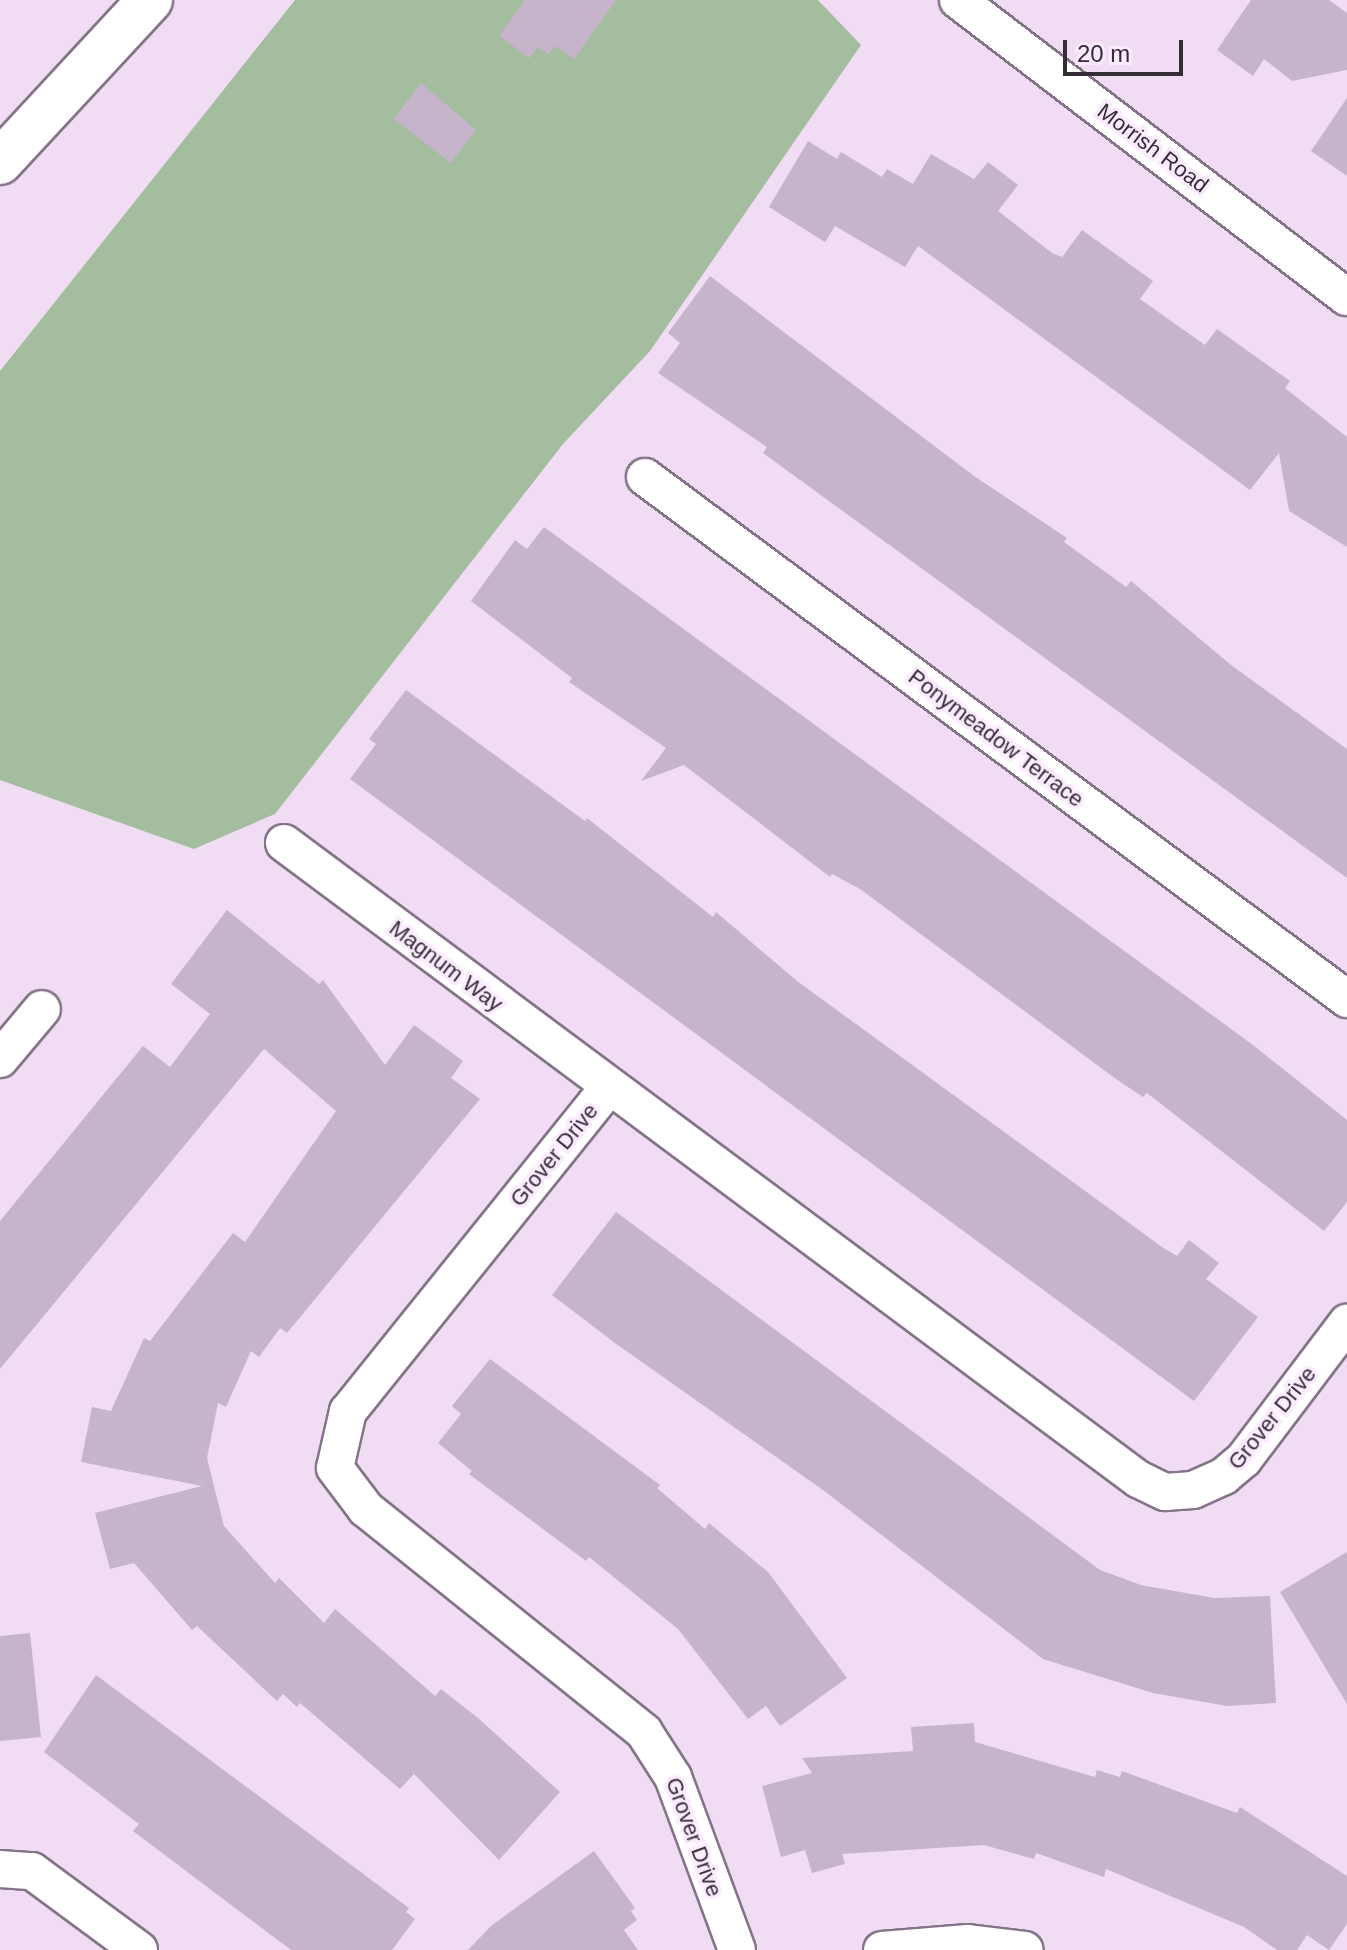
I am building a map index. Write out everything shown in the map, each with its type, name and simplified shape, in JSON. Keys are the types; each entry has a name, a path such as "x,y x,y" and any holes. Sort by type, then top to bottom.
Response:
{"highway":[{"path":"0,162 150,0"}],"street":[{"name":"Morrish Road","path":"958,0 1347,297"},
{"name":"Ponymeadow Terrace","path":"645,477 1347,999"},
{"name":"Magnum Way","path":"284,843 608,1088"},
{"path":"0,1059 42,1009"},
{"name":"Grover Drive","path":"737,1950 673,1777 644,1732 366,1509 335,1468 348,1411 608,1088 1138,1479 1165,1492 1193,1490 1224,1476 1244,1459 1347,1323"},
{"path":"0,1869 32,1871 139,1950"},
{"path":"882,1950 968,1943 1025,1950"}],"green space":[{"path":"295,0 818,0 861,45 650,351 563,444 275,814 194,849 0,780 0,371"}],"building":[{"path":"525,0 616,0 574,59 555,46 548,55 538,47 529,58 499,36"},
{"path":"1251,0 1329,0 1347,13 1347,70 1292,81 1264,59 1253,76 1217,50"},
{"path":"421,83 476,130 451,163 394,119"},
{"path":"1347,98 1347,176 1311,151"},
{"path":"808,141 837,159 841,152 882,177 887,169 913,184 931,154 974,179 988,162 1018,185 998,211 1052,253 1062,257 1082,230 1153,281 1140,299 1205,345 1217,329 1290,381 1285,388 1347,437 1347,547 1289,511 1279,453 1250,490 918,246 905,267 835,226 825,242 769,207"},
{"path":"710,276 974,476 1067,538 1064,542 1126,587 1131,581 1231,665 1347,749 1347,878 763,453 767,447 658,373 680,343 668,333"},
{"path":"544,527 1253,1045 1347,1120 1347,1202 1324,1231 1147,1093 1143,1097 1116,1079 860,889 832,874 830,877 684,765 641,781 666,748 569,682 572,678 471,601 515,540 527,549"},
{"path":"406,690 585,821 587,818 713,917 716,912 797,981 1162,1247 1177,1256 1189,1240 1219,1263 1206,1279 1258,1317 1194,1401 350,779 376,744 369,739"},
{"path":"227,910 319,984 323,980 385,1065 414,1025 463,1061 451,1078 480,1099 287,1333 280,1328 259,1357 251,1351 226,1407 218,1403 207,1458 224,1526 275,1583 279,1578 324,1623 335,1609 435,1696 441,1689 478,1718 560,1792 499,1860 414,1774 400,1789 300,1703 297,1707 283,1694 277,1701 197,1626 192,1630 134,1563 110,1569 95,1513 202,1486 81,1462 92,1407 111,1411 144,1338 150,1341 233,1233 245,1242 336,1111 264,1049 0,1369 0,1221 143,1046 170,1067 210,1014 171,984"},
{"path":"616,1212 1100,1570 1141,1585 1214,1598 1270,1596 1276,1703 1227,1706 1153,1693 1043,1659 823,1490 615,1343 552,1295"},
{"path":"490,1359 660,1485 657,1488 705,1529 709,1523 768,1572 847,1678 780,1726 766,1706 748,1719 678,1629 589,1557 586,1561 469,1474 472,1471 438,1443 461,1414 452,1406"},
{"path":"1347,1552 1347,1704 1280,1592"},
{"path":"30,1633 41,1737 0,1741 0,1636"},
{"path":"96,1675 409,1908 406,1912 415,1919 392,1950 291,1950 133,1831 139,1824 44,1752"},
{"path":"974,1723 975,1742 1095,1777 1097,1770 1120,1777 1122,1771 1237,1813 1240,1807 1347,1876 1347,1924 1329,1950 1307,1935 1297,1950 1277,1950 1244,1927 1106,1869 1104,1877 1036,1853 1034,1859 984,1845 842,1854 845,1864 812,1873 805,1850 781,1857 762,1786 812,1773 802,1758 913,1751 911,1727"},
{"path":"594,1851 635,1908 631,1911 637,1920 624,1930 638,1950 468,1950 492,1925"}]}
